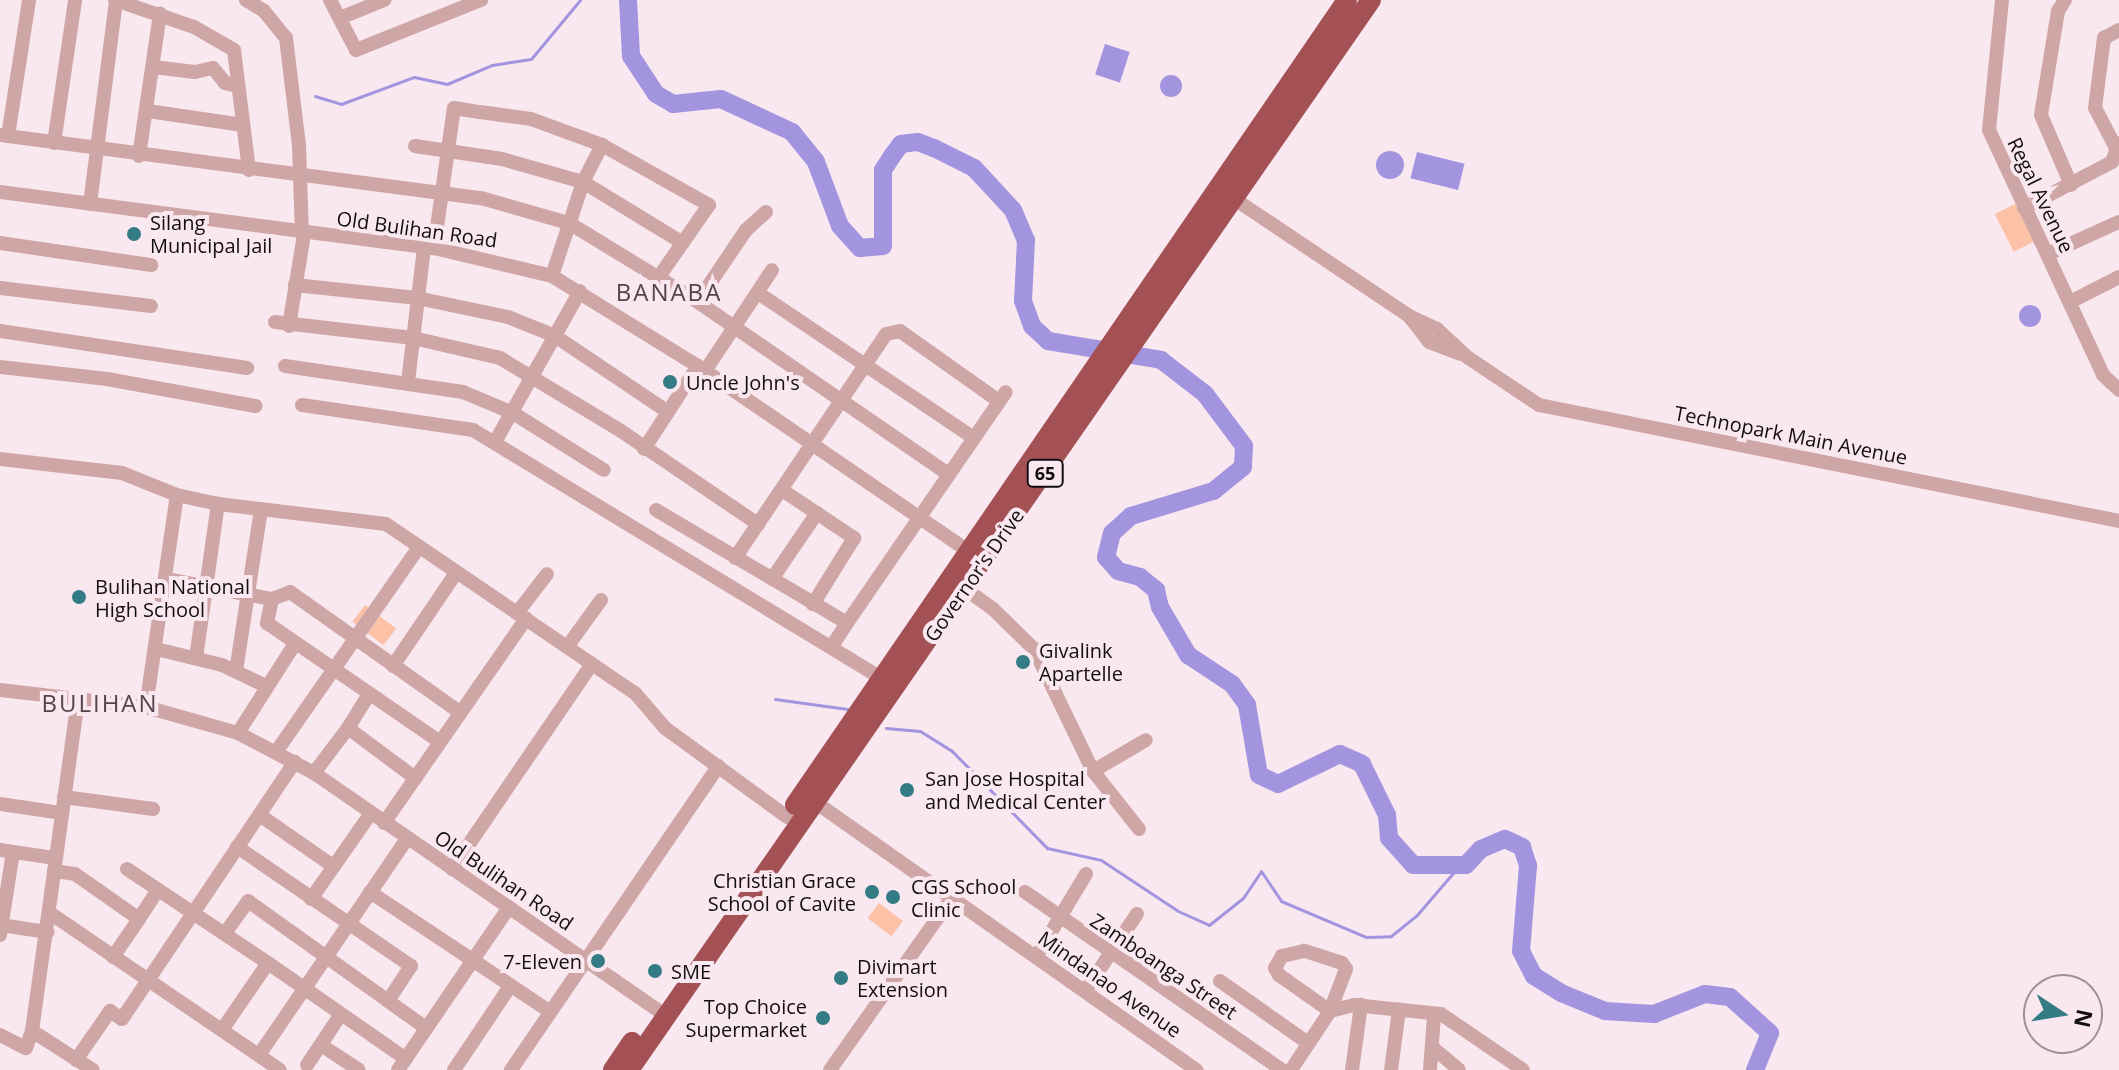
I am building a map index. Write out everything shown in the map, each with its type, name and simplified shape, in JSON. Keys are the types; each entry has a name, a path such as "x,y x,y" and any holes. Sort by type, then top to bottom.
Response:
{"highway":[{"name":"Governor's Drive","path":"1225,192 1347,0"},
{"name":"Governor's Drive","path":"613,1070 661,1012 1225,192 1371,0"},
{"name":"Governor's Drive","path":"629,1070 661,1012 787,817 809,797 882,679 958,584"}],"street":[{"path":"29,0 4,136 97,147 139,156 481,198 569,223 617,248 658,278 698,301 948,474"},
{"path":"54,143 75,0"},
{"path":"90,204 115,0 160,14 234,50 249,170"},
{"path":"246,0 264,11 286,38 303,234 295,285 282,324 413,338 500,358 535,375 758,524"},
{"path":"330,0 356,50 481,0"},
{"name":"Regal Avenue","path":"2002,0 1989,130 2103,375 2119,390"},
{"path":"2065,0 2058,11 2041,115 2071,185"},
{"path":"340,18 380,1"},
{"path":"139,156 160,14"},
{"path":"2024,208 2112,162 2118,146 2095,108 2104,38 2119,30"},
{"path":"153,67 195,72 213,68 225,83 238,86"},
{"path":"408,382 417,298 441,193 454,108 531,119 602,145 709,205 658,278"},
{"path":"148,111 243,125"},
{"path":"552,276 583,182 602,145"},
{"path":"415,146 448,150 583,182 683,243"},
{"name":"Old Bulihan Road","path":"0,192 303,234 429,248 552,276 702,369 977,556"},
{"name":"Technopark Main Avenue","path":"1225,192 1409,316 1437,329 1467,357 1539,405 2119,521"},
{"path":"698,301 746,230 766,212"},
{"path":"2048,254 2119,222"},
{"path":"0,243 151,265"},
{"path":"644,449 668,412 736,327 772,270"},
{"path":"2070,302 2118,280"},
{"path":"295,285 417,298 508,317 555,336 668,412"},
{"path":"0,288 151,306"},
{"path":"495,442 580,291"},
{"path":"758,293 974,438"},
{"path":"0,331 247,368"},
{"path":"735,558 782,490 838,399 886,334 900,331 1002,396 832,646"},
{"path":"285,366 463,392 513,413 604,470"},
{"path":"0,367 107,379 256,406"},
{"path":"302,405 473,430 618,522 832,646 882,679"},
{"path":"0,459 122,473 177,495 218,504 386,524 635,693 665,728 787,817"},
{"path":"782,490 854,538 813,604"},
{"path":"146,707 177,495"},
{"path":"196,658 218,504"},
{"path":"236,671 261,509"},
{"path":"656,510 847,623"},
{"path":"772,579 817,513"},
{"path":"276,752 335,672 419,547"},
{"path":"393,666 456,573"},
{"path":"384,823 461,713 547,574"},
{"path":"166,579 272,599 290,592 461,713"},
{"path":"958,584 1034,649 1093,771 1139,829"},
{"path":"272,599 267,623 294,645 440,742"},
{"path":"567,647 601,600"},
{"path":"238,733 294,645"},
{"path":"156,649 236,671 266,686"},
{"path":"452,869 592,664"},
{"name":"Old Bulihan Road","path":"0,690 146,707 238,733 314,773 661,1012"},
{"path":"314,773 369,694"},
{"path":"0,1035 26,1048 32,1031 78,699"},
{"path":"348,728 415,778"},
{"path":"1093,771 1146,740"},
{"path":"76,1060 110,1011 122,1019 295,762"},
{"path":"511,1070 718,766"},
{"path":"64,797 153,809"},
{"name":"Mindanao Avenue","path":"809,797 1197,1070"},
{"path":"0,804 62,813"},
{"path":"311,899 371,813"},
{"path":"261,816 333,866"},
{"path":"259,1055 407,839"},
{"path":"237,847 411,966 388,1001"},
{"path":"47,932 1,930 6,851 54,864 75,874 139,919"},
{"path":"127,869 305,988 402,1064 509,907"},
{"path":"1036,957 1086,874"},
{"path":"113,957 158,890"},
{"path":"370,892 549,1011"},
{"name":"Zamboanga Street","path":"1025,892 1109,954 1282,1070"},
{"path":"830,1070 952,898"},
{"path":"225,933 248,901 426,1028"},
{"path":"50,913 280,1070"},
{"path":"1085,991 1137,914"},
{"path":"1291,1070 1330,1011 1345,965 1288,952 1277,962 1279,975 1330,1011 1361,1005 1441,1014 1523,1070"},
{"path":"222,1030 268,963"},
{"path":"1220,981 1308,1043"},
{"path":"454,1070 511,985"},
{"path":"1352,1070 1361,1005"},
{"path":"1391,1070 1399,1010"},
{"path":"307,1065 341,1014"},
{"path":"1430,1070 1434,1015"},
{"path":"32,1031 93,1070"},
{"path":"321,1045 359,1070"},
{"path":"1432,1047 1459,1070"}],"shaded area":[{"path":"1105,44 1130,52 1120,82 1095,74"},
{"path":"1167,75 1175,75 1182,86 1175,97 1167,97 1160,90 1160,82"},
{"path":"1390,151 1400,155 1404,165 1400,175 1390,179 1380,175 1376,165 1380,155"},
{"path":"1417,152 1465,164 1458,190 1410,178"},
{"path":"2017,203 2036,240 2014,252 1995,214"},
{"path":"2030,305 2038,308 2041,316 2038,324 2030,327 2022,324 2019,316 2022,308"},
{"path":"365,605 396,628 384,645 352,622"},
{"path":"879,903 903,921 892,936 868,918"}],"waterway":[{"path":"315,96 341,104 414,77 447,84 492,65 531,59 580,0"},
{"path":"628,0 631,56 656,94 673,104 721,99 792,132 816,162 840,226 860,248 883,246 883,170 892,156 901,144 918,142 934,148 974,168 1013,210 1026,240 1023,301 1032,326 1048,341 1161,360 1205,394 1244,446 1243,467 1213,491 1131,516 1112,533 1106,557 1118,571 1140,577 1156,590 1160,607 1188,655 1232,684 1247,705 1259,775 1278,784 1340,754 1362,764 1387,815 1389,838 1413,865 1466,865 1481,849 1505,839 1522,847 1528,866 1521,951 1534,976 1561,993 1605,1011 1654,1014 1705,994 1730,997 1770,1033 1755,1070"},
{"path":"775,699 847,709"},
{"path":"886,728 920,731 952,751 1047,848 1101,860 1178,911 1209,925 1243,898 1261,871 1281,901 1366,937 1391,936 1416,916 1459,866"}],"place":[{"name":"Silang Municipal Jail","path":"134,234"},
{"name":"Uncle John's","path":"670,382"},
{"name":"Bulihan National High School","path":"79,597"},
{"name":"Givalink Apartelle","path":"1023,662"},
{"name":"San Jose Hospital and Medical Center","path":"907,790"},
{"name":"Christian Grace School of Cavite","path":"872,892"},
{"name":"CGS School Clinic","path":"893,897"},
{"name":"7-Eleven","path":"598,961"},
{"name":"SME","path":"655,971"},
{"name":"Divimart Extension","path":"841,978"},
{"name":"Top Choice Supermarket","path":"823,1018"}],"district":[{"name":"BANABA","path":"669,292"},
{"name":"BULIHAN","path":"100,703"}]}
